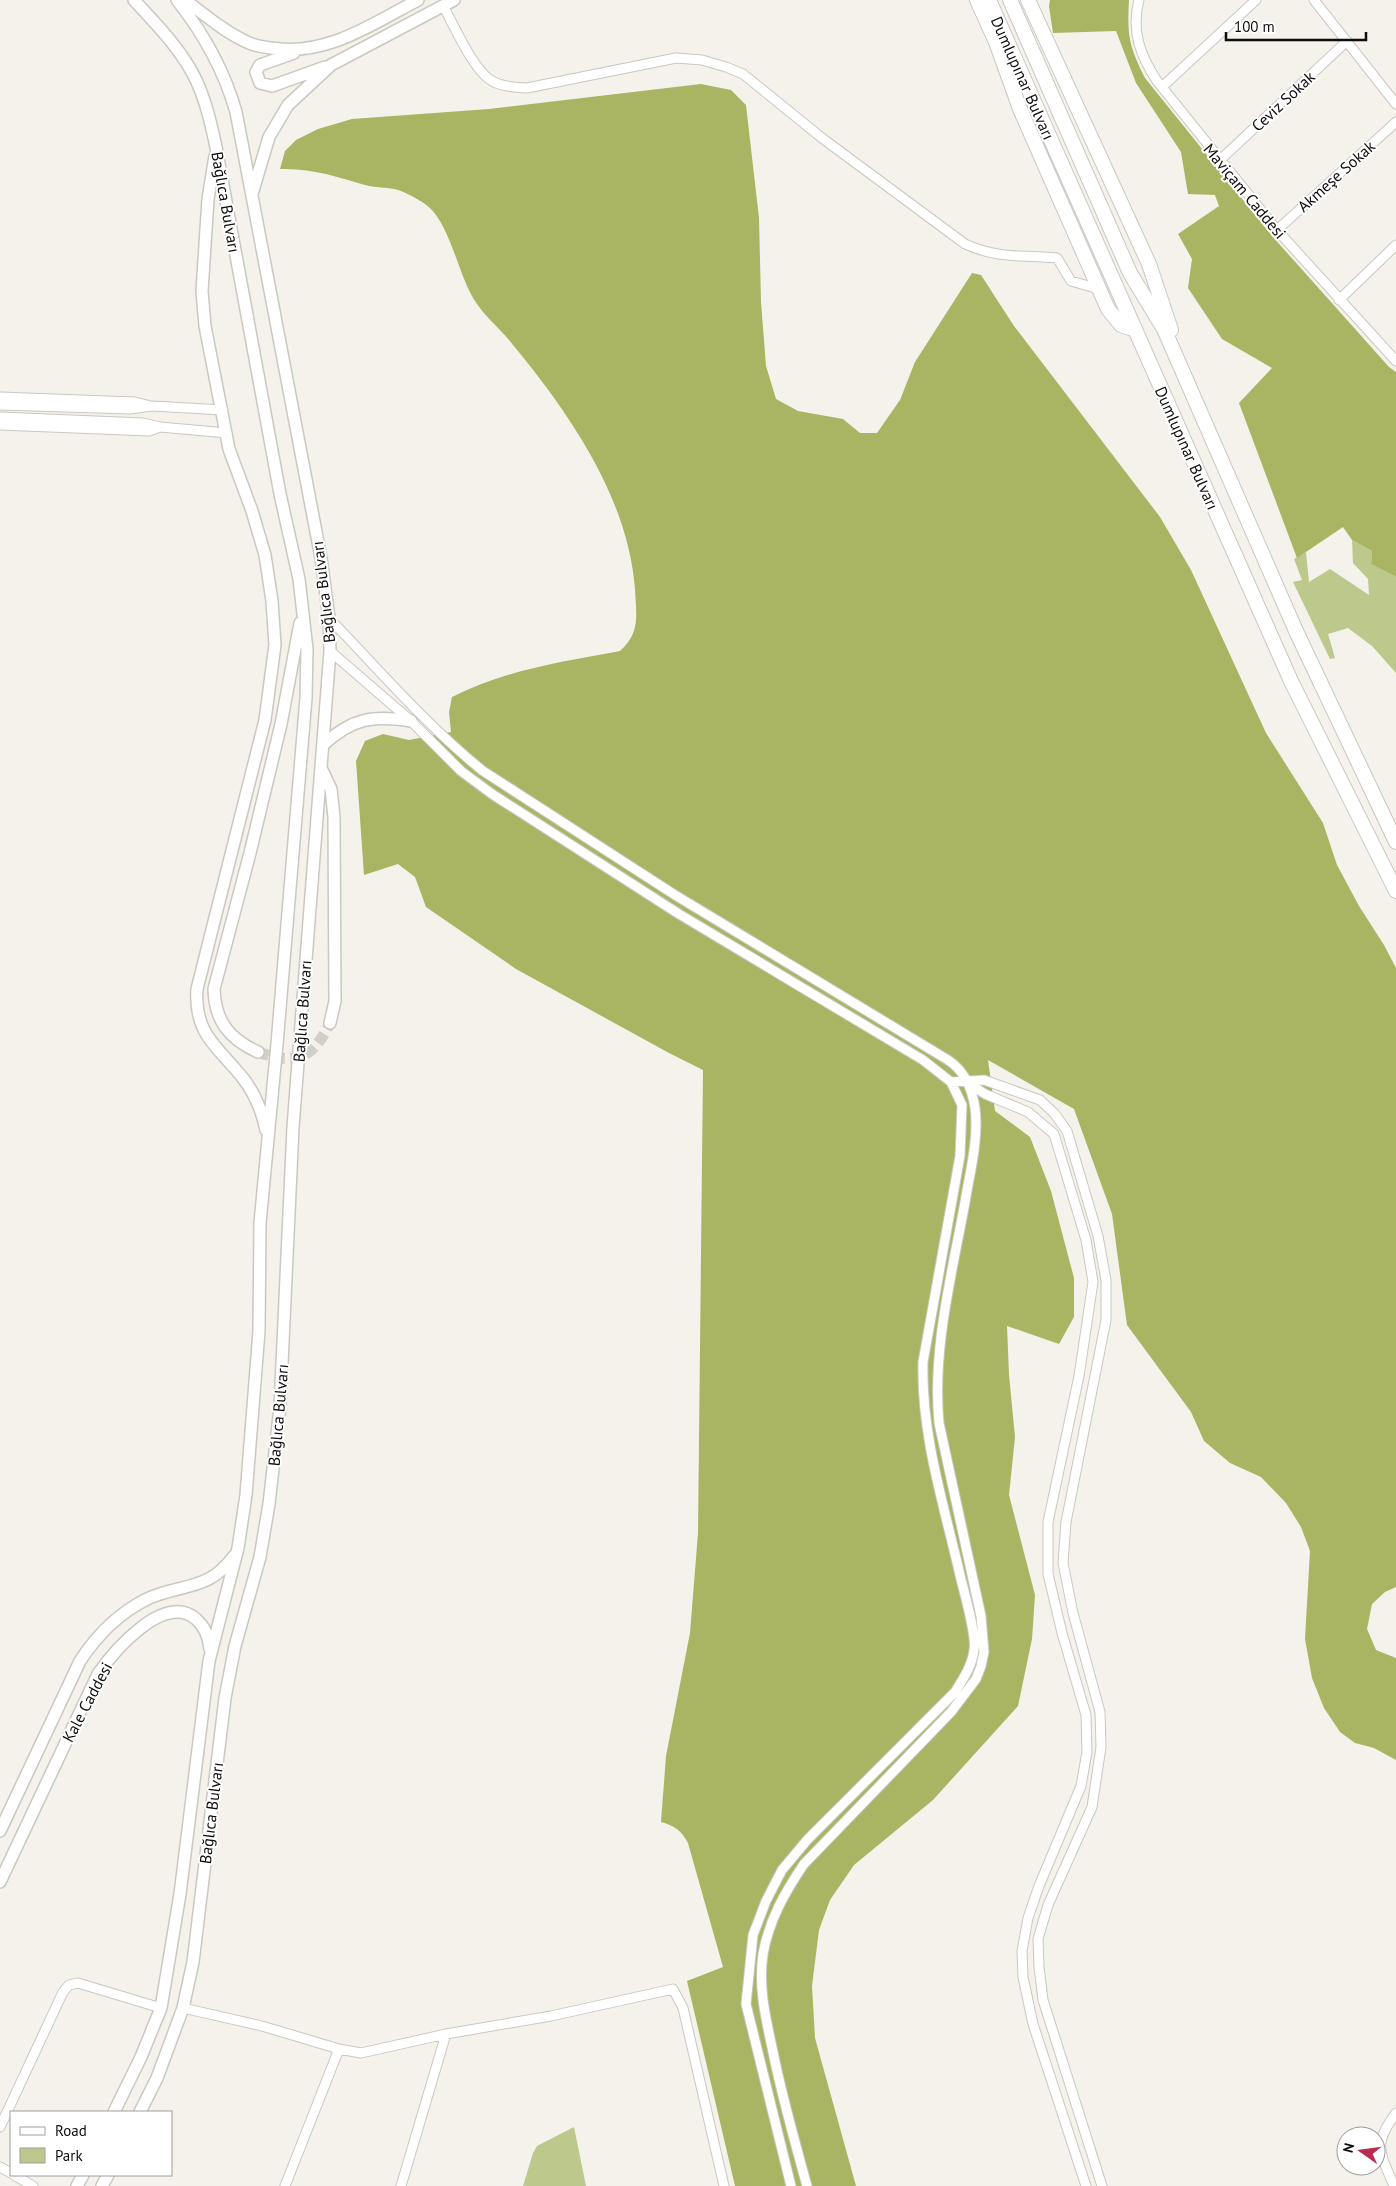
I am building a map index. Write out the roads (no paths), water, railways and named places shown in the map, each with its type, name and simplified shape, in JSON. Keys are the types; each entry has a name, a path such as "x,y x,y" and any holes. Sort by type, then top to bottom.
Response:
{"highway":[{"path":"977,0 996,42 1020,108 1098,289 1114,318 1121,325 1133,329"},
{"name":"Dumlupınar Bulvarı","path":"989,0 1133,329 1291,681 1396,891"},
{"name":"Dumlupınar Bulvarı","path":"1010,0 1130,273 1164,329 1296,631 1396,842"},
{"path":"1028,0 1149,264 1189,383"}],"main road":[{"name":"Bağlıca Bulvarı","path":"114,2111 141,2057 161,2008 180,1894 209,1661 236,1553 246,1495 259,1331 260,1224 306,698 307,649 299,578 278,485 216,147 207,110 196,79 180,54 134,0"},
{"path":"177,0 194,21 228,84 236,112 251,196"},
{"path":"185,0 221,27 250,44 281,50 305,50"},
{"path":"330,66 272,86 264,86 258,80 256,72 263,62 344,40 418,0"},
{"name":"Bağlıca Bulvarı","path":"140,2111 157,2078 183,2008 193,1962 225,1698 234,1646 260,1556 269,1504 280,1407 293,1127 330,651 329,618 321,558 251,196 269,137 288,105 330,66 454,0"},
{"path":"216,147 208,198 202,291 205,326 223,410 229,449 259,533 269,578 275,645 265,720 198,989 197,1000 202,1029 210,1043 243,1078 256,1098 264,1120 267,1144"},
{"path":"258,1052 234,1038 221,1022 214,1007 214,989 250,853 281,724 303,609"},
{"path":"271,681 281,724"},
{"path":"324,744 338,732 362,720 385,717 410,721"},
{"path":"322,770 331,789 334,817 334,1001 330,1023"},
{"name":"Kale Caddesi","path":"0,1831 80,1661 93,1642 128,1610 165,1592 204,1582 220,1572 236,1553"},
{"name":"Kale Caddesi","path":"0,1882 98,1674 126,1639 165,1615 175,1612 186,1614 196,1619 207,1635 210,1648 209,1661"}],"street":[{"name":"Maviçam Caddesi","path":"1139,0 1136,24 1137,41 1145,61 1162,87 1219,161 1277,230 1396,361"},
{"path":"1162,87 1256,0"},
{"path":"1314,0 1396,104"},
{"path":"443,6 478,68 489,80 504,86 527,88 676,58 702,60 743,74 822,138 965,244 983,252 1018,257 1057,258 1071,281 1098,289"},
{"name":"Ceviz Sokak","path":"1219,161 1347,42"},
{"name":"Akmeşe Sokak","path":"1277,230 1396,122"},
{"path":"1339,300 1396,245"},
{"path":"0,397 50,403 134,408 152,406 223,410"},
{"path":"0,405 135,402 152,406"},
{"path":"47,423 50,403"},
{"path":"134,408 134,422"},
{"path":"0,417 47,423 149,431 160,427"},
{"path":"0,426 47,423 134,422 160,427 227,433"},
{"path":"329,618 384,677 459,752 484,771 675,895 956,1066 964,1074 968,1082 975,1108 973,1152 938,1356 936,1392 939,1423 981,1616 984,1652 976,1679 951,1712 804,1864 785,1892 773,1920 763,1954 761,1974 762,2002 780,2084 807,2186"},
{"path":"330,651 410,721 462,771 492,794 679,914 924,1060 951,1082 962,1105 960,1156 924,1362 923,1388 931,1458 969,1612 975,1649 968,1670 956,1692 808,1838 782,1870 766,1901 753,1935 746,2004 791,2186"},
{"path":"951,1082 984,1080 1040,1100 1054,1113 1067,1131 1098,1236 1106,1280 1106,1320 1066,1522 1063,1563 1100,1712 1101,1747 1092,1807 1048,1906 1038,1939 1038,1967 1043,2000 1102,2186"},
{"path":"968,1082 985,1094 1028,1112 1054,1134 1086,1240 1093,1282 1079,1376 1048,1522 1048,1574 1062,1633 1086,1716 1087,1752 1081,1786 1039,1886 1028,1918 1022,1951 1023,1977 1033,2024 1086,2186"},
{"path":"0,2127 63,1992 69,1985 78,1984 161,2008"},
{"path":"183,2008 262,2026 339,2049 361,2053 446,2034 552,2016 673,1989 683,2008 724,2186"},
{"path":"401,2186 446,2034"},
{"path":"286,2186 339,2049"},
{"path":"1394,2186 1383,2160 1380,2144 1386,2126 1396,2113"},
{"path":"16,2176 34,2186"}],"tunnel":[{"path":"258,1052 283,1058 302,1056 317,1044 330,1023"}]}
